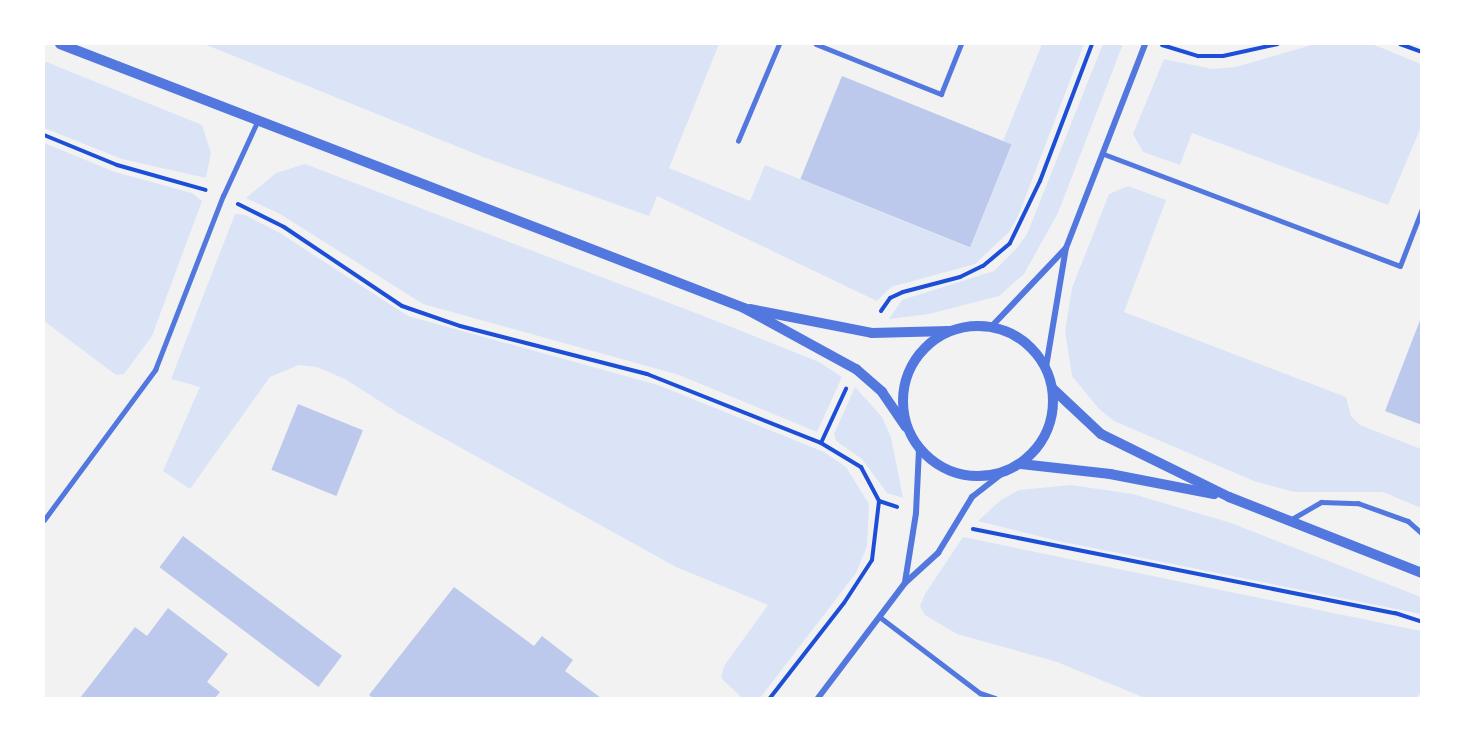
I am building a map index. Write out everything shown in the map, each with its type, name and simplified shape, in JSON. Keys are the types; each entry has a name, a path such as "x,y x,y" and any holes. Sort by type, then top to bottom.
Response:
{"street":[{"path":"60,44 744,308 856,369 882,392 919,449 936,464 956,474 978,477 1001,474"},
{"path":"1046,367 1066,248 1145,44"},
{"path":"992,327 1066,248"},
{"path":"744,308 872,333 950,331 970,326 992,327 1014,334 1032,348 1046,367 1053,389 1048,432 1037,449 1021,464 1001,474 972,497 938,553 905,583 818,699"},
{"path":"906,427 902,402 906,376 923,349 950,331"},
{"path":"1053,389 1101,434 1229,497 1422,573"},
{"path":"905,583 916,513 919,449"},
{"path":"1021,464 1110,474 1229,497"}],"lane":[{"path":"738,141 779,44"},
{"path":"816,44 941,94 961,44"},
{"path":"44,520 155,370 223,196 258,120"},
{"path":"1104,154 1400,266 1422,209"},
{"path":"1289,521 1321,502 1358,503 1408,521 1422,533"},
{"path":"880,617 980,693 995,699"}],"path":[{"path":"872,333 890,298 960,277 983,266 1010,243 1041,181 1092,44"},
{"path":"1168,47 1198,56 1223,56 1278,44"},
{"path":"1400,44 1422,52"},
{"path":"44,135 117,165 223,196 284,227 402,306 460,326 647,374 821,443 861,467 879,501 872,560 844,603 770,699"},
{"path":"821,443 856,369"},
{"path":"879,501 916,513"},
{"path":"954,525 1395,613 1422,622"}],"shaded area":[{"path":"204,44 719,44 669,168 750,201 765,165 970,248 1012,145 1003,141 1042,44 1084,44 1019,214 1009,232 975,264 891,287 877,301 657,196 649,216 483,157"},
{"path":"1103,44 1123,44 1058,213 1024,274 999,296 929,314 889,319 902,300 994,271 1016,249 1027,234"},
{"path":"1315,44 1372,44 1421,64 1421,127 1388,205 1192,133 1180,165 1143,152 1133,134 1164,59 1212,69 1236,67"},
{"path":"44,61 202,125 211,153 206,178 122,159 44,128"},
{"path":"44,143 115,172 192,193 202,201 152,336 124,374 116,375 44,321"},
{"path":"305,164 819,362 842,377 817,432 679,375 423,304 280,214 246,198 276,173"},
{"path":"1128,186 1166,200 1124,312 1346,397 1351,416 1360,425 1421,449 1421,508 1383,492 1294,492 1254,481 1114,421 1099,409 1072,376 1065,331 1072,288 1109,194"},
{"path":"235,214 245,215 280,233 408,316 658,385 824,452 846,467 869,504 867,546 856,573 760,698 742,698 721,678 724,666 768,605 676,567 398,413 345,379 317,367 299,365 270,377 190,489 163,471 200,387 171,379"},
{"path":"855,387 882,417 891,437 903,498 887,493 862,459 836,441 834,434"},
{"path":"1071,485 1133,494 1231,523 1421,597 1421,614 1058,541 978,521 1001,500 1019,490"},
{"path":"963,537 1421,631 1421,692 1416,698 1145,698 1057,662 957,634 925,615 920,606 925,594"}],"building":[{"path":"842,76 1012,145 970,247 800,179"},
{"path":"1422,315 1422,425 1385,411"},
{"path":"298,404 363,430 336,496 271,470"},
{"path":"183,536 342,656 318,687 160,567"},
{"path":"454,587 534,646 542,636 573,660 565,671 601,698 373,698 369,695"},
{"path":"168,608 228,654 207,682 220,692 215,698 80,698 135,627 147,636"}]}
